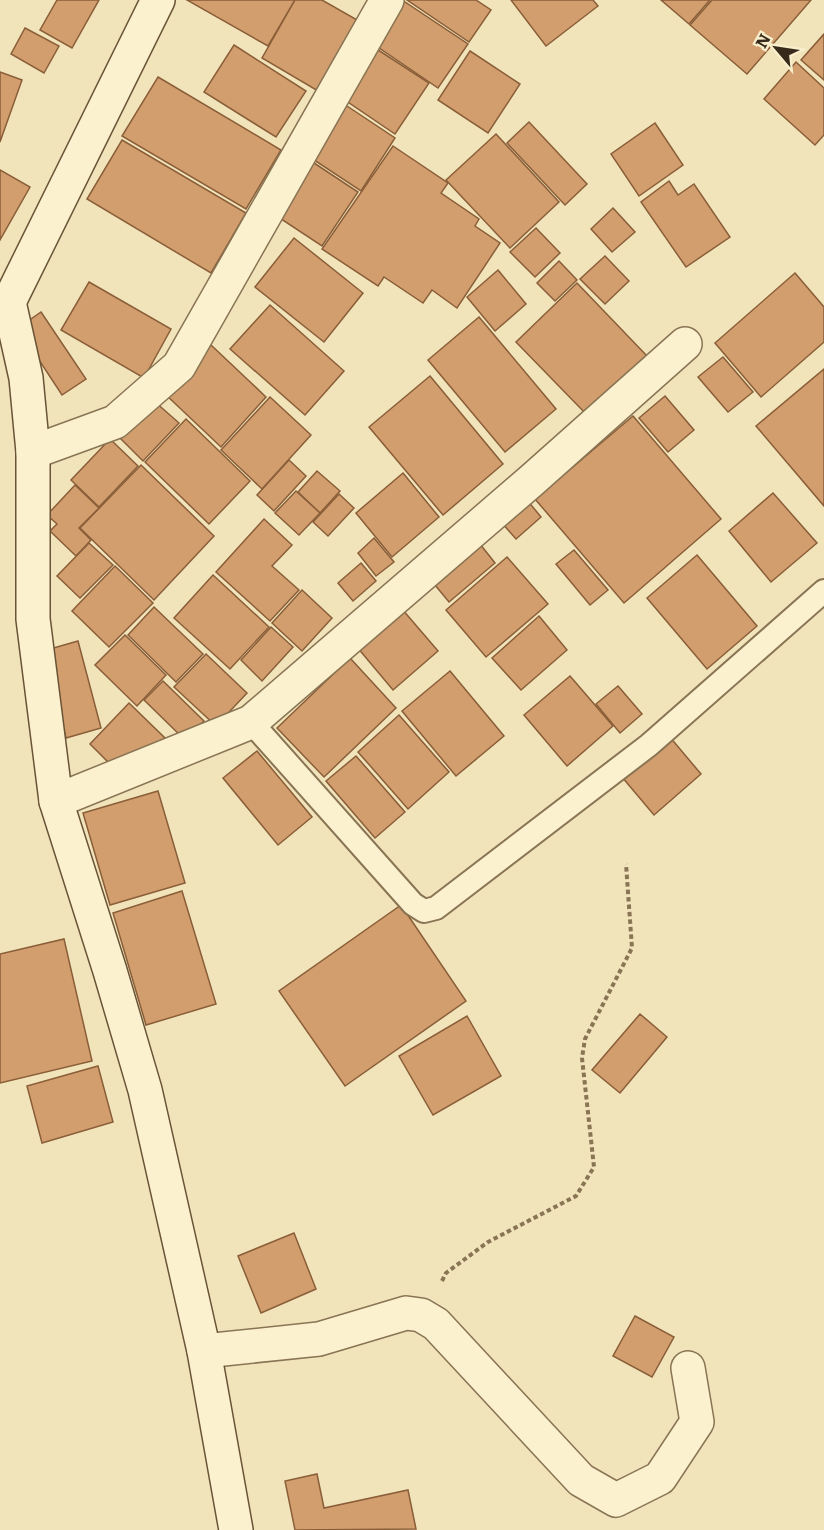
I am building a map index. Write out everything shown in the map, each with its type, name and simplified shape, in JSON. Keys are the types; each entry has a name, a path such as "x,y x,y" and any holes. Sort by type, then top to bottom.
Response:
{"street":[{"path":"158,0 4,312 26,378 33,452 33,619 56,801 145,1090 204,1351 236,1530"},
{"path":"33,452 115,422 179,366 387,0"},
{"path":"56,801 251,722 685,345"},
{"path":"204,1351 319,1339 406,1313 422,1315 436,1324 581,1480 616,1500 660,1478 697,1422 688,1368"}],"lane":[{"path":"251,722 413,904 424,911 436,908 649,745 824,591"}],"path":[{"path":"422,1315 446,1273 488,1242 576,1196 594,1167 582,1058 585,1040 632,948 626,864"}],"building":[{"path":"57,0 99,0 72,48 40,30"},
{"path":"187,0 295,0 268,46"},
{"path":"295,0 322,0 359,21 318,91 262,58"},
{"path":"402,0 468,44 438,88 369,41"},
{"path":"407,0 476,0 491,10 469,42"},
{"path":"511,0 593,0 598,6 546,46"},
{"path":"661,0 710,0 689,24"},
{"path":"712,0 811,0 747,74 690,25"},
{"path":"25,28 59,46 44,73 11,54"},
{"path":"824,34 824,80 801,60"},
{"path":"234,45 306,91 276,137 204,92"},
{"path":"372,46 429,83 395,134 339,96"},
{"path":"470,51 520,84 488,133 438,100"},
{"path":"796,62 824,88 824,135 815,145 764,99"},
{"path":"0,72 22,80 0,142"},
{"path":"158,77 281,150 246,209 122,136"},
{"path":"341,102 395,138 361,191 305,154"},
{"path":"529,122 587,184 565,205 507,143"},
{"path":"655,123 683,165 639,196 611,154"},
{"path":"496,134 559,202 510,248 446,180"},
{"path":"122,140 246,213 211,273 87,199"},
{"path":"393,146 448,183 441,193 479,219 475,226 500,243 457,308 432,290 423,303 384,277 378,286 322,249"},
{"path":"305,157 358,192 322,246 269,211"},
{"path":"0,170 30,187 0,240"},
{"path":"669,181 678,195 694,184 730,237 686,267 641,202"},
{"path":"613,208 635,232 612,252 591,229"},
{"path":"536,228 560,253 535,277 510,252"},
{"path":"294,238 363,293 324,342 255,287"},
{"path":"605,256 629,281 605,304 580,279"},
{"path":"559,261 577,280 555,301 537,283"},
{"path":"498,270 526,304 495,331 467,297"},
{"path":"795,273 824,307 824,342 761,397 715,343"},
{"path":"89,282 171,329 144,378 61,330"},
{"path":"577,283 647,356 587,415 516,342"},
{"path":"270,305 344,371 305,415 230,349"},
{"path":"41,312 86,379 62,395 18,328"},
{"path":"479,317 556,409 505,452 428,360"},
{"path":"211,345 266,397 221,447 165,394"},
{"path":"723,357 753,392 728,412 698,377"},
{"path":"824,369 824,506 756,426"},
{"path":"430,376 503,464 443,515 369,427"},
{"path":"665,396 694,430 668,452 639,418"},
{"path":"270,397 311,435 262,489 221,450"},
{"path":"154,401 179,423 143,461 119,437"},
{"path":"633,416 721,519 624,603 535,499"},
{"path":"186,419 250,481 209,524 145,462"},
{"path":"110,439 138,466 99,507 71,480"},
{"path":"289,460 306,476 274,511 257,495"},
{"path":"141,465 214,536 154,600 80,528"},
{"path":"317,471 340,491 320,513 298,492"},
{"path":"403,473 439,517 392,557 356,513"},
{"path":"75,485 99,508 79,528 91,540 76,556 50,531 57,524 47,515"},
{"path":"296,491 320,513 299,535 275,513"},
{"path":"773,493 817,543 771,582 729,531"},
{"path":"339,494 354,508 328,536 313,522"},
{"path":"527,500 541,517 516,539 501,522"},
{"path":"264,519 292,545 272,566 299,590 270,621 216,572"},
{"path":"374,538 394,562 376,576 358,553"},
{"path":"476,539 495,563 449,602 430,579"},
{"path":"89,543 113,565 80,598 57,576"},
{"path":"574,550 608,590 590,605 556,564"},
{"path":"697,555 757,626 707,669 647,598"},
{"path":"507,557 548,604 486,657 446,610"},
{"path":"361,563 376,581 353,601 338,583"},
{"path":"115,566 153,603 109,647 72,611"},
{"path":"213,575 269,627 230,669 174,618"},
{"path":"302,590 332,618 302,651 272,623"},
{"path":"154,607 203,654 176,682 128,635"},
{"path":"402,609 438,651 393,690 357,647"},
{"path":"539,616 567,650 521,690 492,658"},
{"path":"271,627 293,647 262,681 241,660"},
{"path":"125,635 166,675 137,706 95,665"},
{"path":"78,641 101,728 66,738 43,651"},
{"path":"206,654 247,693 216,726 174,687"},
{"path":"350,658 396,708 324,777 277,728"},
{"path":"450,671 504,736 456,776 402,711"},
{"path":"570,676 613,726 567,766 524,715"},
{"path":"163,681 204,721 185,740 144,700"},
{"path":"618,686 642,714 620,733 596,704"},
{"path":"129,703 166,739 118,772 90,744"},
{"path":"399,715 449,772 408,809 358,752"},
{"path":"669,736 701,774 654,815 622,777"},
{"path":"257,751 312,817 278,845 223,778"},
{"path":"356,756 405,812 375,838 326,781"},
{"path":"158,791 185,883 110,905 83,813"},
{"path":"182,891 216,1004 146,1025 113,913"},
{"path":"401,905 466,1001 345,1086 279,991"},
{"path":"64,939 92,1061 0,1083 0,954"},
{"path":"640,1014 667,1037 620,1093 592,1070"},
{"path":"467,1016 501,1076 433,1115 399,1056"},
{"path":"98,1066 113,1122 42,1143 27,1086"},
{"path":"294,1233 316,1289 261,1313 238,1256"},
{"path":"635,1316 674,1337 652,1377 613,1356"},
{"path":"317,1474 324,1508 408,1490 416,1529 295,1530 285,1481"}]}
